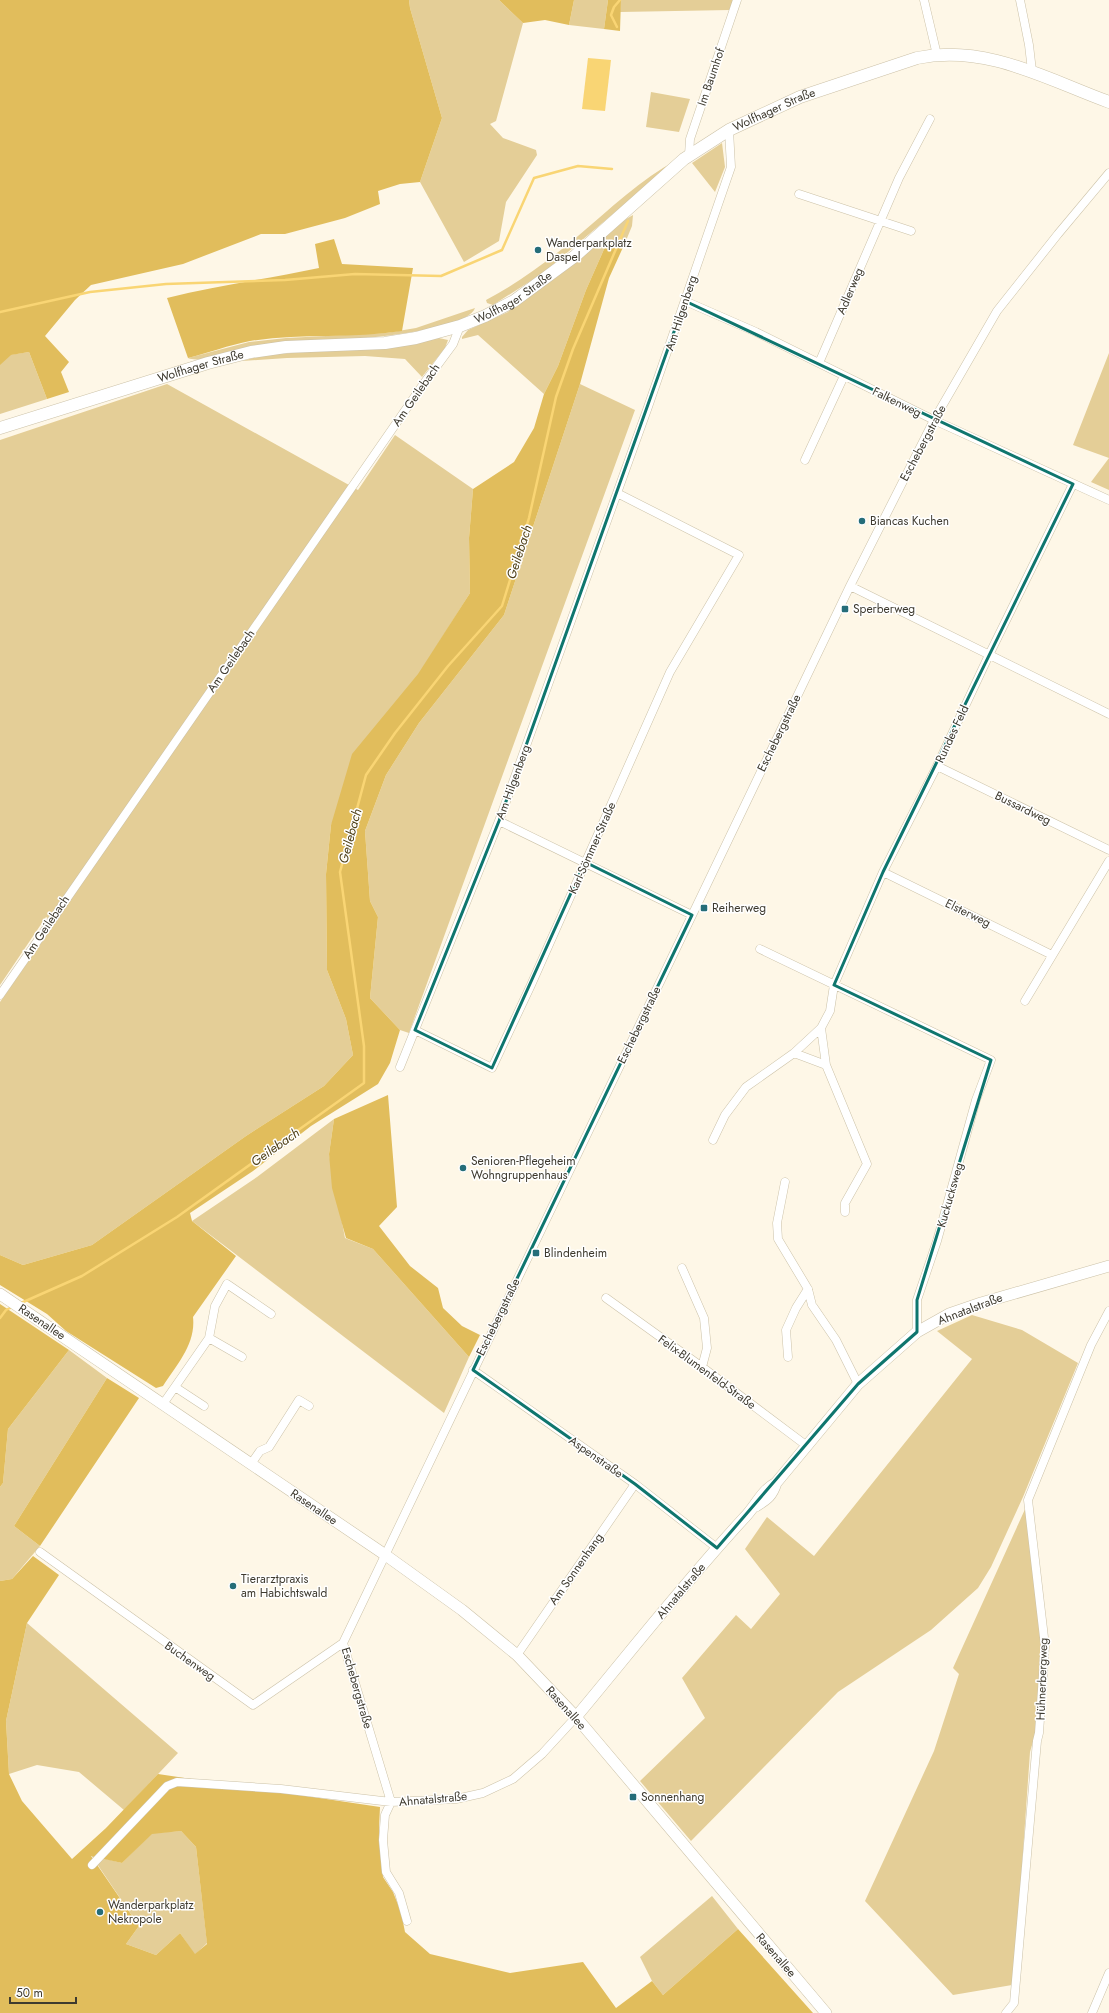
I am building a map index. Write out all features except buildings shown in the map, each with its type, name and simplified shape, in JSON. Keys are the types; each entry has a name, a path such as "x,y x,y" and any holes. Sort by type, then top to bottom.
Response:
{"main road":[{"name":"Wolfhager Straße","path":"0,428 208,363 251,352 286,347 385,343 416,338 460,326 485,316 514,301 575,256 689,155 729,130 800,97 917,58 937,54 962,54 986,58 1032,71 1109,102"},
{"name":"Wolfhager Straße","path":"1088,94 1109,108"},
{"name":"Ahnatalstraße","path":"576,1718 717,1548 756,1506 768,1499 773,1493 776,1483 858,1384 917,1332 950,1314 981,1303 1109,1266"},
{"name":"Rasenallee","path":"2,1296 384,1554 462,1610 517,1654 576,1718 826,2013"}],"street":[{"name":"Im Baumhof","path":"689,155 690,139 737,0"},
{"path":"924,0 937,54"},
{"path":"1020,0 1029,44 1032,71"},
{"name":"Adlerweg","path":"819,363 899,178 930,119"},
{"name":"Am Hilgenberg","path":"400,1067 499,821 685,301 731,167 729,130"},
{"name":"Eschebergstraße","path":"391,1802 343,1643 384,1554 850,586 934,420 997,311 1109,173"},
{"path":"799,194 911,231"},
{"name":"Falkenweg","path":"685,301 756,332 934,420 1109,500"},
{"name":"Am Geilebach","path":"0,995 422,386 453,344 460,326"},
{"path":"805,460 844,376"},
{"name":"Rundes Feld","path":"821,1028 830,1011 834,985 884,872 937,766 989,655 1073,484"},
{"name":"Karl-Sömmer-Straße","path":"415,1030 492,1068 532,985 670,672 739,555 617,493"},
{"path":"850,586 1109,714"},
{"name":"Bussardweg","path":"937,766 1109,850"},
{"path":"499,821 692,915"},
{"path":"1025,1001 1109,861"},
{"name":"Elsterweg","path":"884,872 1052,955"},
{"path":"760,949 834,985"},
{"name":"Kuckucksweg","path":"834,985 991,1060 976,1100 937,1241 917,1300 917,1332"},
{"path":"713,1140 725,1115 746,1086 794,1053 821,1028"},
{"path":"821,1028 826,1065 867,1164 845,1203 845,1212"},
{"path":"794,1053 826,1065"},
{"path":"785,1182 777,1223 778,1239 808,1289 812,1305 836,1340 858,1384"},
{"path":"682,1268 704,1318 707,1348 702,1367"},
{"path":"163,1404 209,1338 215,1306 226,1284 271,1314"},
{"path":"788,1357 786,1330 796,1308 808,1289"},
{"name":"Felix-Blumenfeld-Straße","path":"606,1298 702,1367 807,1446"},
{"name":"Hühnerbergweg","path":"1006,2013 1014,2002 1037,1741 1039,1733 1045,1646 1028,1500 1091,1344 1109,1311"},
{"path":"209,1338 242,1357"},
{"name":"Aspenstraße","path":"473,1370 635,1484 717,1548"},
{"path":"175,1387 204,1406"},
{"path":"251,1464 260,1452 269,1447 299,1400 309,1406"},
{"name":"Am Sonnenhang","path":"517,1654 635,1484"},
{"name":"Buchenweg","path":"40,1552 253,1705 343,1643"},
{"name":"Ahnatalstraße","path":"92,1866 167,1786 177,1782 281,1789 391,1802 456,1799 483,1793 513,1779 542,1754 576,1718"},
{"path":"391,1802 385,1815 383,1840 386,1872 399,1893 407,1921"},
{"path":"1092,2013 1109,1973"}],"highlighted area":[{"path":"685,301 1073,484 883,872 834,985 991,1060 917,1300 917,1332 858,1384 717,1548 635,1484 473,1370 692,915 585,862 492,1068 415,1030 499,821"}],"shaded area":[{"path":"0,0 409,0 442,118 420,182 400,184 378,191 380,204 345,218 285,234 261,234 183,264 91,285 75,300 45,336 69,362 61,372 69,392 47,399 29,352 11,355 0,365"},
{"path":"409,0 499,0 523,23 496,121 490,124 503,138 536,150 537,155 506,202 499,241 464,262 420,182 442,118"},
{"path":"499,0 574,0 569,25 545,20 523,23"},
{"path":"574,0 608,0 604,29 569,25"},
{"path":"608,0 621,0 620,31 604,29"},
{"path":"621,0 734,0 730,10 620,12"},
{"path":"588,58 611,60 605,111 582,109"},
{"path":"651,92 690,99 679,132 646,127"},
{"path":"722,143 725,167 715,192 692,163"},
{"path":"677,160 543,273 493,305 487,303 486,300 522,278 556,254 638,185"},
{"path":"633,215 632,226 625,243 617,238 605,247 586,290 558,366 544,394 478,335 462,339 468,330 508,312 511,308 554,279 625,219"},
{"path":"617,238 625,243 609,278 580,384 504,615 419,723 386,775 365,831 370,901 378,917 370,998 400,1030 390,1063 378,1084 311,1126 253,1171 190,1213 192,1221 236,1256 193,1317 192,1336 189,1345 179,1362 163,1386 156,1388 66,1331 47,1314 0,1285 0,1255 23,1265 92,1245 246,1136 324,1086 353,1055 346,1019 327,970 326,874 331,825 352,754 418,674 470,593 469,538 473,489 514,462 534,428 544,394 558,366 586,290 605,247"},
{"path":"334,239 342,264 413,268 402,331 364,335 288,337 250,341 188,358 167,298 205,289 319,268 315,244"},
{"path":"475,308 466,317 446,325 420,331 358,339 255,346 209,358 188,358 249,342 286,338 386,333 416,328"},
{"path":"439,338 448,340 445,348 422,377 405,359 365,356 242,361 264,355 414,344"},
{"path":"29,352 47,399 0,414 0,363 9,355"},
{"path":"1109,353 1109,458 1073,445"},
{"path":"167,384 358,490 395,435 473,489 469,538 470,593 419,674 331,825 326,874 327,970 346,1019 353,1055 324,1086 246,1136 92,1245 23,1265 0,1255 0,1002 55,923 46,917 0,985 0,440"},
{"path":"580,384 635,410 409,1033 400,1030 370,998 378,917 370,901 365,831 386,775 419,723 504,615"},
{"path":"1109,458 1109,490 1091,482"},
{"path":"388,1095 397,1207 379,1226 410,1266 438,1288 443,1308 462,1326 480,1335 469,1357 373,1249 346,1238 332,1188 329,1154 334,1119"},
{"path":"334,1119 329,1154 345,1238 373,1249 469,1357 444,1413 192,1221 257,1177"},
{"path":"0,1304 69,1350 8,1429 3,1483 0,1487"},
{"path":"972,1315 1022,1330 1078,1363 1023,1497 991,1567 978,1588 931,1630 838,1692 691,1841 640,1781 705,1718 682,1678 736,1615 751,1629 780,1594 745,1549 767,1517 814,1556 972,1359 937,1331"},
{"path":"69,1350 107,1378 14,1526 40,1546 12,1579 0,1581 0,1487 3,1483 8,1429"},
{"path":"107,1378 139,1398 40,1546 14,1526"},
{"path":"1026,1507 1038,1599 1042,1661 1041,1692 1037,1722 1030,1752 1018,1923 1012,1985 953,1995 865,1901 934,1751 959,1674 953,1668"},
{"path":"33,1556 59,1575 27,1623 6,1721 9,1774 22,1801 72,1859 106,1828 158,1774 380,1807 379,1829 383,1877 393,1892 401,1912 405,1932 430,1954 510,1973 583,1962 616,2008 652,1981 663,1995 738,1929 813,2013 0,2013 0,1581 12,1579","holes":["181,1831 196,1847 207,1944 195,1954 180,1933 156,1955 126,1944 139,1926 91,1856 122,1863 152,1834"]},
{"path":"27,1623 178,1753 124,1810 79,1772 37,1765 9,1774 6,1721"},
{"path":"181,1831 196,1847 207,1943 195,1955 180,1933 156,1955 126,1944 139,1926 91,1855 122,1863 152,1833"},
{"path":"712,1896 738,1929 663,1995 652,1981 640,1957"}],"waterway":[{"name":"Geilebach","path":"617,27 611,15 614,7 620,0"},
{"path":"0,312 90,292 166,284 285,280 355,274 441,276 502,250 534,178 578,166 612,169"},
{"name":"Geilebach","path":"21,1303 82,1276 177,1217 364,1083 364,1046 340,872 366,775 395,733 448,666 502,606 529,518 556,397 573,349 628,221"},
{"name":"Geilebach","path":"0,1318 6,1310 12,1307"}],"place":[{"name":"Wanderparkplatz Daspel","path":"538,250"},
{"name":"Biancas Kuchen","path":"862,521"},
{"name":"Sperberweg","path":"845,609"},
{"name":"Reiherweg","path":"704,908"},
{"name":"Senioren-Pflegeheim Wohngruppenhaus","path":"463,1168"},
{"name":"Blindenheim","path":"536,1253"},
{"name":"Tierarztpraxis am Habichtswald","path":"233,1586"},
{"name":"Sonnenhang","path":"633,1797"},
{"name":"Wanderparkplatz Nekropole","path":"100,1912"}]}
